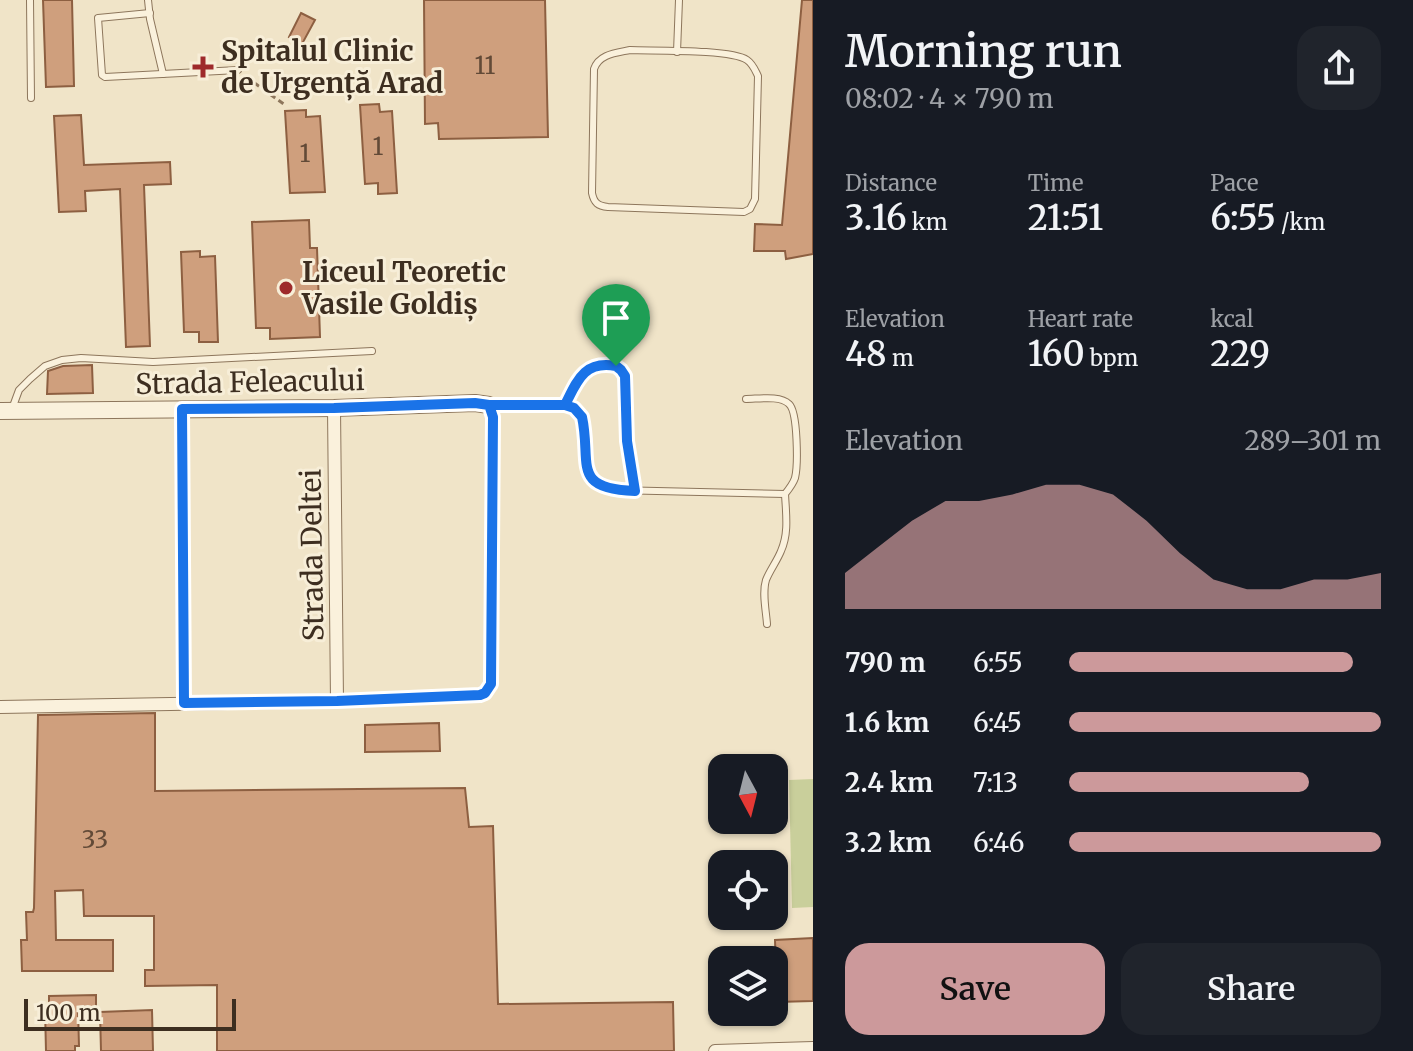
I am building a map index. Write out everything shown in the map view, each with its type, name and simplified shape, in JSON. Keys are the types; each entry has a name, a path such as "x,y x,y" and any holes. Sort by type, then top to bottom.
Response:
{"street":[{"name":"Strada Feleacului","path":"6,410 489,405"},
{"path":"0,707 337,701 485,693 491,684 493,417 489,405"},
{"name":"Strada Deltei","path":"334,408 337,701"},
{"path":"182,409 184,703"},
{"path":"715,1051 813,1048"}],"lane":[{"path":"30,0 31,98"},
{"path":"148,0 163,74"},
{"path":"677,52 679,0"},
{"path":"150,13 98,18 100,73 105,77 238,70"},
{"path":"630,50 677,52 737,56 754,67 758,76 755,199 750,209 744,212 608,207 595,202 592,193 596,62 602,57 630,50"},
{"name":"Strada Feleacului","path":"6,410 30,379 45,366 62,360 81,358 153,362 372,351"},
{"path":"565,405 587,370 610,365 621,370 625,376 627,441 635,491"},
{"path":"746,399 786,401 795,416 796,470 785,494 787,526 781,553 766,580 767,624"},
{"path":"489,405 565,405 574,408 582,417 586,467 596,483 614,490 785,494"}],"path":[{"path":"238,70 285,105"}],"green space":[{"path":"813,779 813,907 792,908 789,780"}],"building":[{"path":"43,0 72,0 74,86 46,87"},
{"path":"424,0 545,0 548,137 439,139 438,123 425,124"},
{"path":"802,0 813,0 813,254 786,259 785,251 754,251 755,224 782,225"},
{"path":"301,13 315,20 302,44 289,37"},
{"path":"379,104 380,112 392,111 397,193 378,194 378,183 365,184 360,105"},
{"path":"306,110 306,117 320,116 325,192 290,193 285,111"},
{"path":"81,115 84,165 170,162 171,184 144,185 150,346 126,347 120,189 85,191 86,211 59,212 54,116"},
{"name":"Liceul Teoretic Vasile Goldiș","path":"309,220 310,248 317,248 320,337 270,339 270,328 256,328 252,222"},
{"path":"200,251 200,257 215,256 218,342 199,342 199,332 184,332 181,252"},
{"path":"92,365 93,393 47,394 48,371 63,366"},
{"path":"155,713 155,791 465,788 469,827 493,826 498,1004 673,1002 674,1051 217,1051 217,985 145,986 145,970 154,970 154,916 84,916 83,890 55,891 56,940 113,940 113,971 22,971 21,940 27,940 26,912 33,912 34,908 38,715"},
{"path":"439,723 440,751 365,752 365,725"},
{"path":"813,938 813,1001 788,1002 788,946 775,946 775,940"},
{"path":"96,995 96,1007 78,1008 79,1046 75,1046 75,1051 46,1051 45,1009 49,1009 49,996"},
{"path":"152,1010 153,1051 101,1051 100,1012"}],"place":[{"name":"Spitalul Clinic de Urgență Arad","path":"203,67"},
{"name":"Liceul Teoretic Vasile Goldiș","path":"286,288"}],"route":[{"path":"616,366 596,366 587,370 565,405 489,405 493,417 491,684 485,693 337,701 184,703 182,409 475,403 565,405 574,408 582,417 589,475 606,488 635,491 627,441 625,376 616,366"}]}
